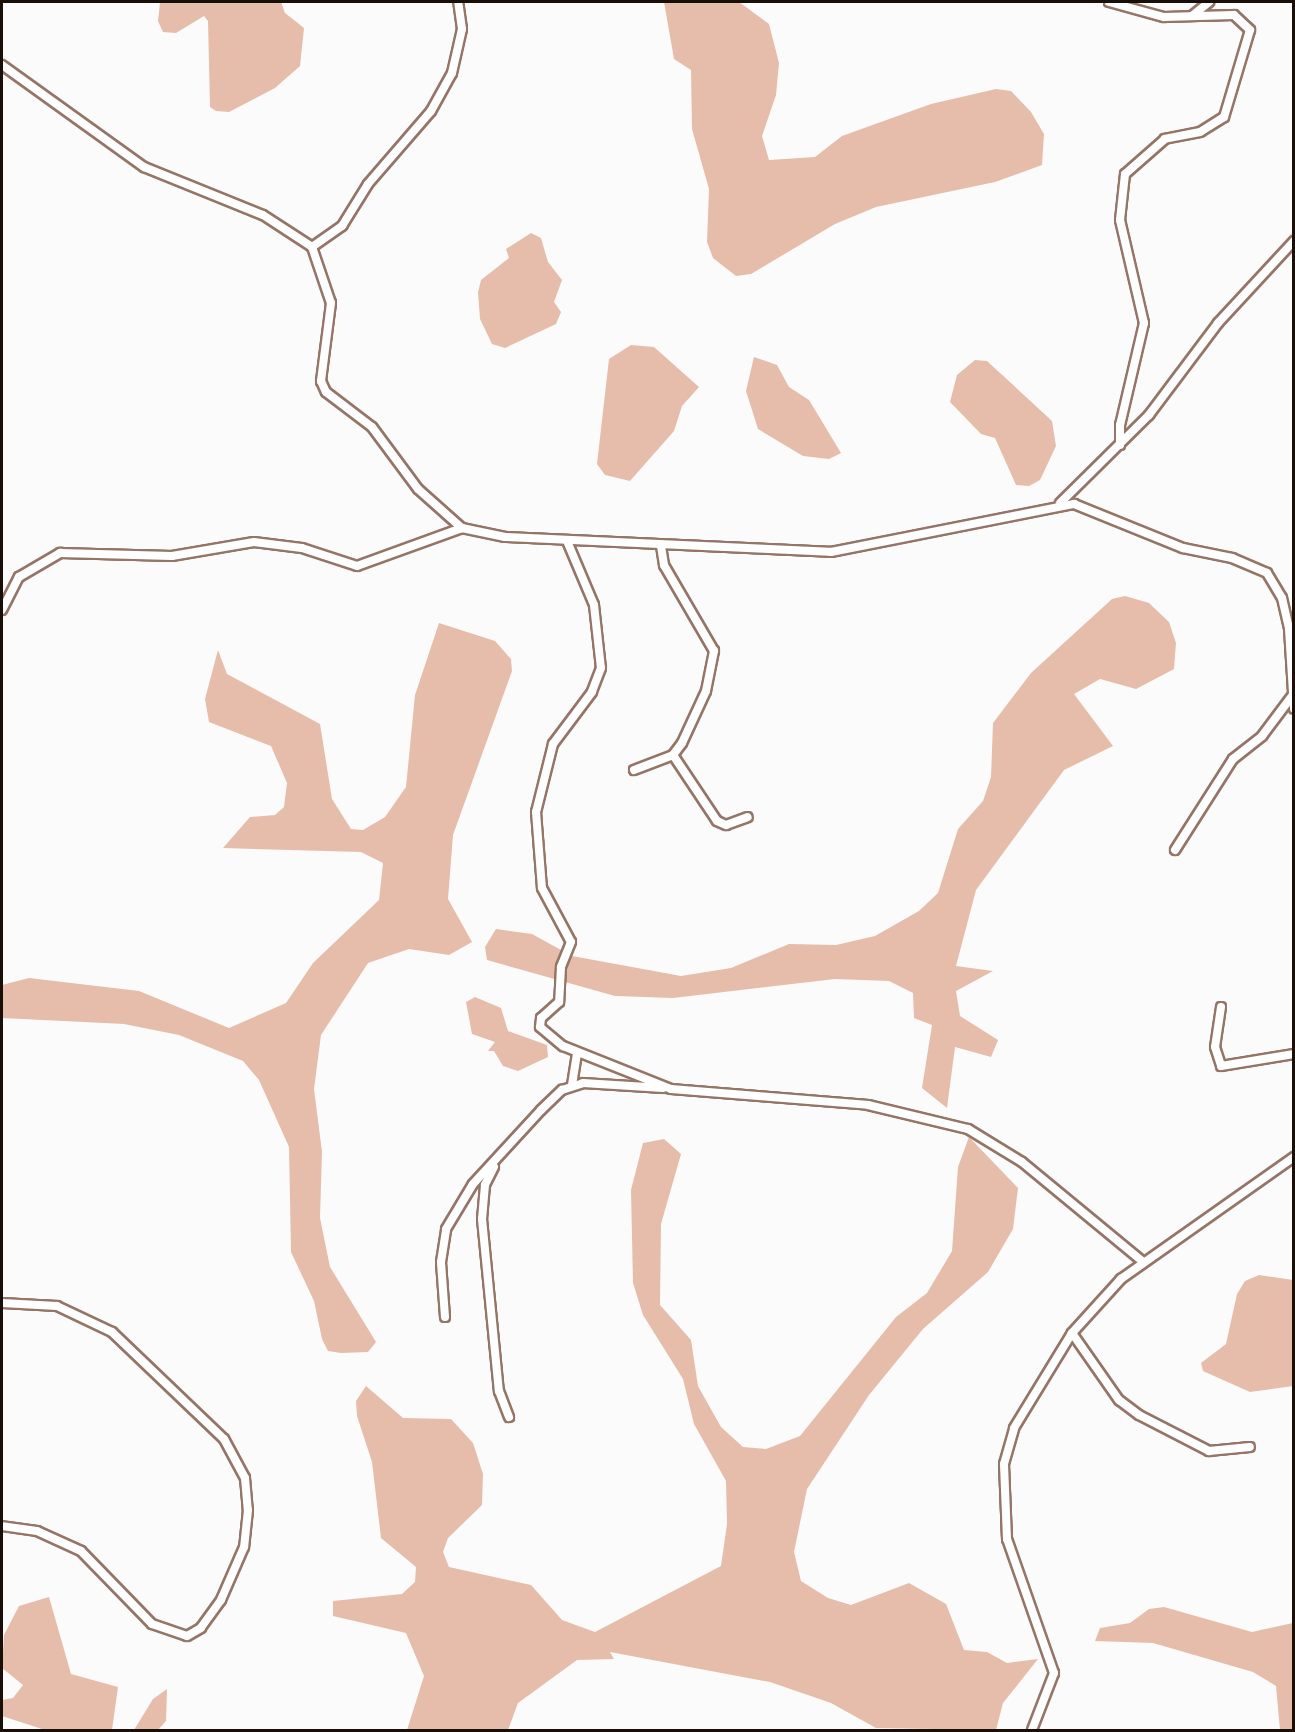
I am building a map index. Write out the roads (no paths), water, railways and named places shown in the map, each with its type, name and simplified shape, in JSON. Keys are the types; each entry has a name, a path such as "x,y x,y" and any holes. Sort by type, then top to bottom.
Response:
{"street":[{"path":"312,248 342,226 368,184 440,96 462,29 458,2"},
{"path":"1109,2 1164,17 1234,15 1250,30 1224,117 1200,132 1165,139 1125,174 1120,220 1144,323 1120,424 1120,445"},
{"path":"1193,15 1209,2"},
{"path":"2,66 144,167 263,215 312,248 331,303 321,381 326,392 372,427 418,489 462,528"},
{"path":"1060,503 1120,445 1226,314 1293,242"},
{"path":"2,610 19,577 60,554 172,556 254,542 302,548 342,566 357,566 462,528 567,541 850,550 1060,503 1097,510 1183,548 1232,558 1267,573 1282,598 1289,629 1293,709"},
{"path":"567,541 594,605 601,668 592,692 553,744 536,812 542,888 571,942 561,967 559,1002 541,1018 540,1027 577,1053 671,1089"},
{"path":"634,770 672,755 706,692 714,651 664,565 661,545"},
{"path":"1175,850 1233,759 1262,736 1292,696"},
{"path":"672,755 722,825 748,817"},
{"path":"1221,1008 1215,1047 1221,1066 1293,1054"},
{"path":"572,1085 577,1053"},
{"path":"445,1317 441,1262 446,1229 472,1184 496,1164 541,1110 572,1085 671,1089 868,1105 968,1129 1022,1162 1142,1261"},
{"path":"1032,1731 1054,1673 1012,1559 1004,1464 1014,1428 1072,1333 1142,1261 1293,1157"},
{"path":"496,1164 485,1185 482,1219 499,1391 509,1417"},
{"path":"2,1303 57,1306 120,1339 224,1440 245,1478 248,1510 244,1547 229,1583 201,1628 187,1636 152,1624 81,1551 37,1531 2,1526"},
{"path":"1072,1333 1119,1400 1139,1414 1209,1450 1250,1447"}]}
